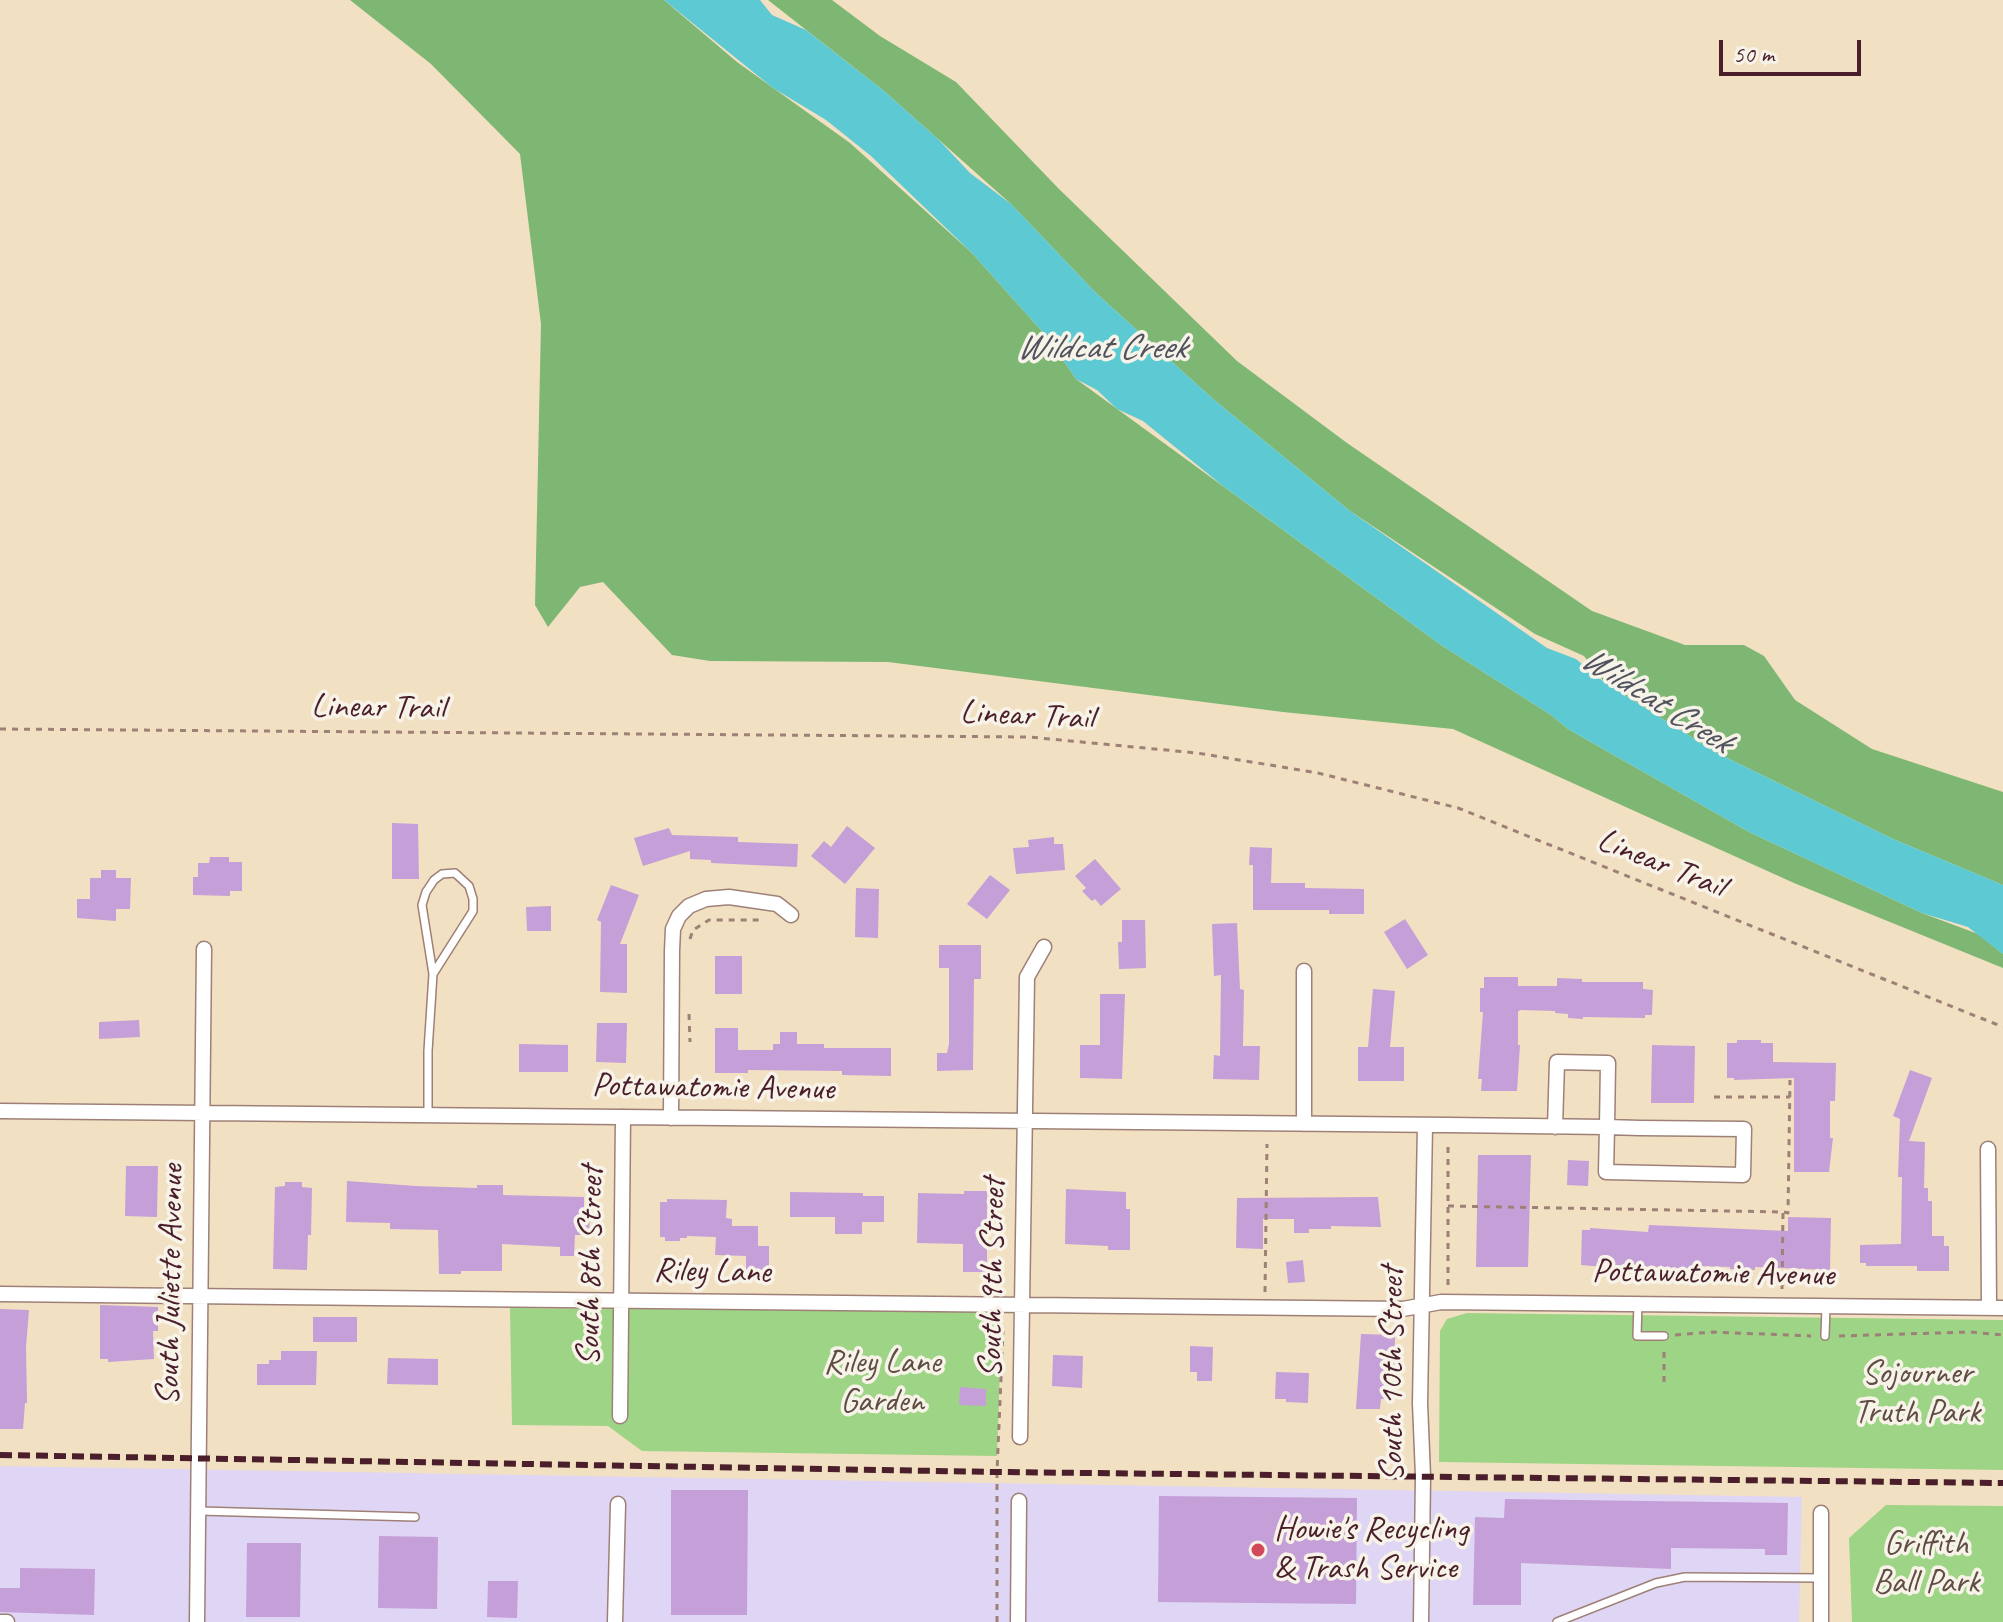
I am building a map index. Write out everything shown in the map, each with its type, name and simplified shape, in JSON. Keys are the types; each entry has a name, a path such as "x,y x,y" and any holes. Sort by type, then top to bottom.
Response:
{"street":[{"path":"671,1118 672,951 673,929 679,916 689,906 706,899 729,897 777,904 791,915"},
{"name":"South 9th Street","path":"1020,1437 1027,977 1044,947"},
{"name":"South Juliette Avenue","path":"197,1622 204,949"},
{"path":"1304,971 1304,1124"},
{"path":"1555,1127 1557,1062 1608,1063 1606,1172 1743,1175 1744,1129 1607,1127"},
{"name":"Pottawatomie Avenue","path":"0,1111 1607,1127"},
{"name":"South 8th Street","path":"620,1416 623,1117"},
{"name":"South 10th Street","path":"1421,1622 1423,1476 1420,1403 1425,1125"},
{"path":"1988,1149 1996,1308"},
{"name":"Riley Lane","path":"0,1294 1004,1306 1403,1309 1423,1305"},
{"name":"Pottawatomie Avenue","path":"1423,1305 1448,1302 1996,1308"},
{"path":"1018,1622 1019,1501"},
{"path":"615,1622 618,1504"},
{"path":"1821,1513 1821,1622"},
{"path":"0,1622 7,1622"}],"lane":[{"path":"428,1115 433,974 422,905 434,880 442,874 455,873 469,886 473,911 433,974"},
{"path":"1638,1303 1637,1336 1664,1336"},
{"path":"1825,1336 1826,1306"},
{"path":"200,1511 415,1517"},
{"path":"1557,1622 1656,1583 1685,1577 1821,1578"}],"path":[{"name":"Linear Trail","path":"0,729 1013,736 1197,753 1318,773 1458,808 2003,1027"},
{"path":"690,941 693,930 709,920 752,921 791,915"},
{"path":"687,1009 690,1044"},
{"path":"1448,1206 1788,1213 1790,1080"},
{"path":"1714,1097 1790,1097"},
{"path":"1448,1125 1448,1302"},
{"path":"1264,1308 1267,1144"},
{"path":"1782,1295 1783,1212"},
{"path":"997,1622 997,1472 1004,1306"}],"shaded area":[{"path":"0,1466 1802,1497 1799,1622 0,1622"}],"green space":[{"path":"350,0 664,0 737,62 850,143 972,253 1048,338 1076,379 1441,645 1568,729 1749,832 1922,913 1978,934 2003,954 2003,968 1794,883 1453,729 1283,712 888,662 710,661 672,655 603,582 580,587 548,627 535,605 541,324 520,154 431,64"},
{"path":"768,0 832,0 880,36 956,82 1059,189 1237,361 1347,443 1592,611 1685,645 1744,645 1764,656 1795,700 1872,749 2003,792 2003,885 1893,839 1715,752 1604,682 1584,656 1535,634 1350,511 1213,399 1096,293 1011,204 884,91"},
{"name":"Riley Lane Garden","path":"510,1308 1002,1312 997,1456 642,1451 608,1426 512,1425"},
{"name":"Sojourner Truth Park","path":"1467,1313 2003,1320 2003,1470 1439,1462 1440,1331 1447,1319"},
{"name":"Griffith Ball Park","path":"1886,1505 2003,1506 2003,1622 1852,1622 1849,1538"}],"water":[{"name":"Wildcat Creek","path":"664,0 760,0 772,15 806,30 884,91 939,140 970,173 1011,204 1096,293 1213,399 1350,511 1547,648 1576,659 1604,682 1715,752 1893,839 2003,885 2003,954 1968,927 1922,913 1749,832 1568,729 1441,645 1223,486 1143,421 1117,409 1097,390 1076,379 1048,338 972,253 871,156 826,120 773,88"}],"building":[{"path":"392,823 418,824 419,879 392,879"},
{"path":"847,826 875,848 845,884 811,856 824,841 831,847"},
{"path":"669,828 672,835 738,837 738,842 798,844 797,867 711,863 711,860 690,859 690,851 643,866 634,838"},
{"path":"1054,837 1054,844 1063,844 1065,870 1016,874 1013,848 1029,847 1028,840"},
{"path":"1250,847 1272,848 1271,883 1305,883 1305,888 1364,889 1364,914 1329,914 1329,910 1253,910"},
{"path":"210,857 229,857 229,862 242,862 242,891 230,891 230,896 193,895 193,877 198,877 198,863 209,863"},
{"path":"1095,859 1121,889 1101,906 1082,891 1086,888 1075,876"},
{"path":"101,870 116,870 116,878 131,878 130,909 116,909 116,921 77,918 77,899 90,899 90,878 101,878"},
{"path":"990,875 1010,890 987,919 967,904"},
{"path":"611,885 639,895 620,944 627,944 627,993 600,992 601,922 597,920"},
{"path":"856,888 879,889 878,938 855,937"},
{"path":"551,906 551,931 527,931 526,907"},
{"path":"1405,919 1428,955 1407,969 1384,932"},
{"path":"1122,920 1145,920 1146,968 1119,969 1118,942 1122,942"},
{"path":"1237,923 1240,989 1244,990 1243,1046 1260,1046 1259,1080 1213,1079 1214,1055 1220,1056 1221,975 1214,976 1212,924"},
{"path":"939,945 981,945 981,979 974,979 973,1070 937,1071 937,1053 947,1053 949,1044 949,968 939,968"},
{"path":"715,956 742,956 742,994 715,994"},
{"path":"1484,977 1518,977 1518,986 1557,986 1557,978 1582,979 1582,982 1643,982 1643,989 1653,990 1652,1015 1645,1015 1645,1018 1583,1019 1568,1018 1568,1014 1555,1011 1520,1010 1517,1091 1481,1091 1482,1079 1478,1079 1483,1012 1480,1012 1480,988 1484,988"},
{"path":"1373,989 1395,991 1390,1047 1404,1047 1404,1081 1358,1081 1358,1047 1368,1047"},
{"path":"1100,994 1125,994 1122,1079 1080,1078 1080,1045 1100,1045"},
{"path":"139,1020 140,1037 99,1039 99,1022"},
{"path":"597,1023 627,1023 626,1063 596,1062"},
{"path":"715,1028 738,1028 738,1050 773,1050 773,1044 780,1044 780,1032 797,1032 797,1044 824,1044 824,1048 891,1048 891,1076 842,1075 842,1071 748,1070 748,1073 715,1073"},
{"path":"1737,1040 1773,1043 1773,1062 1836,1063 1835,1101 1830,1101 1830,1138 1833,1138 1829,1172 1794,1172 1794,1078 1727,1078 1727,1043 1737,1043"},
{"path":"519,1044 568,1045 568,1072 519,1072"},
{"path":"1652,1045 1695,1046 1694,1103 1651,1103"},
{"path":"1910,1070 1932,1078 1909,1141 1925,1142 1924,1188 1928,1188 1928,1201 1932,1201 1932,1236 1944,1236 1944,1246 1949,1246 1949,1271 1917,1271 1917,1266 1866,1266 1866,1263 1860,1263 1860,1245 1901,1244 1902,1177 1898,1177 1900,1119 1893,1116"},
{"path":"1478,1155 1531,1155 1528,1267 1476,1267"},
{"path":"1568,1160 1589,1161 1588,1186 1567,1185"},
{"path":"126,1166 158,1166 157,1217 125,1216"},
{"path":"347,1181 477,1188 477,1185 503,1185 503,1195 584,1197 584,1212 590,1212 589,1235 575,1235 574,1256 560,1256 560,1247 502,1244 502,1271 439,1274 438,1230 390,1229 390,1223 346,1222"},
{"path":"285,1182 302,1182 302,1187 312,1188 307,1270 273,1269 275,1187 285,1186"},
{"path":"1066,1189 1126,1192 1126,1209 1130,1209 1130,1250 1065,1244"},
{"path":"964,1191 987,1191 987,1272 963,1272 963,1244 917,1243 918,1193 964,1194"},
{"path":"790,1192 884,1196 884,1222 862,1222 862,1234 835,1234 835,1217 790,1217"},
{"path":"1378,1197 1381,1227 1331,1226 1331,1229 1294,1233 1294,1219 1263,1219 1263,1249 1236,1248 1237,1198"},
{"path":"667,1199 727,1200 726,1218 732,1219 732,1226 758,1226 758,1246 769,1246 769,1276 746,1276 746,1256 715,1255 716,1237 687,1236 680,1238 680,1241 665,1241 665,1237 660,1237 660,1202 667,1202"},
{"path":"1788,1217 1831,1218 1830,1270 1581,1265 1582,1230 1590,1228 1648,1232 1649,1225 1788,1231"},
{"path":"1303,1260 1305,1282 1288,1283 1286,1262"},
{"path":"100,1305 158,1307 158,1331 153,1331 154,1359 108,1362 108,1359 100,1359"},
{"path":"0,1309 29,1310 27,1403 23,1429 0,1429"},
{"path":"313,1317 357,1317 357,1342 313,1342"},
{"path":"1361,1334 1395,1335 1394,1386 1390,1390 1390,1399 1381,1399 1380,1409 1356,1409"},
{"path":"1190,1346 1213,1347 1212,1381 1197,1381 1197,1372 1190,1372"},
{"path":"281,1351 317,1351 316,1385 257,1385 257,1364 281,1360"},
{"path":"1053,1355 1083,1356 1082,1388 1052,1386"},
{"path":"388,1358 438,1359 438,1385 387,1384"},
{"path":"1276,1372 1309,1373 1308,1403 1275,1399"},
{"path":"960,1387 986,1389 986,1406 959,1405"},
{"path":"671,1490 748,1490 747,1615 671,1615"},
{"name":"Howie's Recycling & Trash Service","path":"1159,1496 1357,1498 1356,1604 1158,1602"},
{"path":"1505,1499 1788,1503 1787,1555 1765,1555 1765,1549 1671,1548 1671,1569 1521,1563 1521,1605 1473,1605 1475,1517 1504,1518"},
{"path":"379,1536 438,1537 437,1609 378,1608"},
{"path":"247,1543 301,1543 300,1617 246,1617"},
{"path":"20,1568 95,1569 94,1615 0,1612 0,1588 20,1588"},
{"path":"488,1581 518,1581 517,1618 487,1617"}],"railway":[{"path":"0,1455 997,1472 2003,1483"}],"place":[{"name":"Howie's Recycling & Trash Service","path":"1258,1550"}]}
